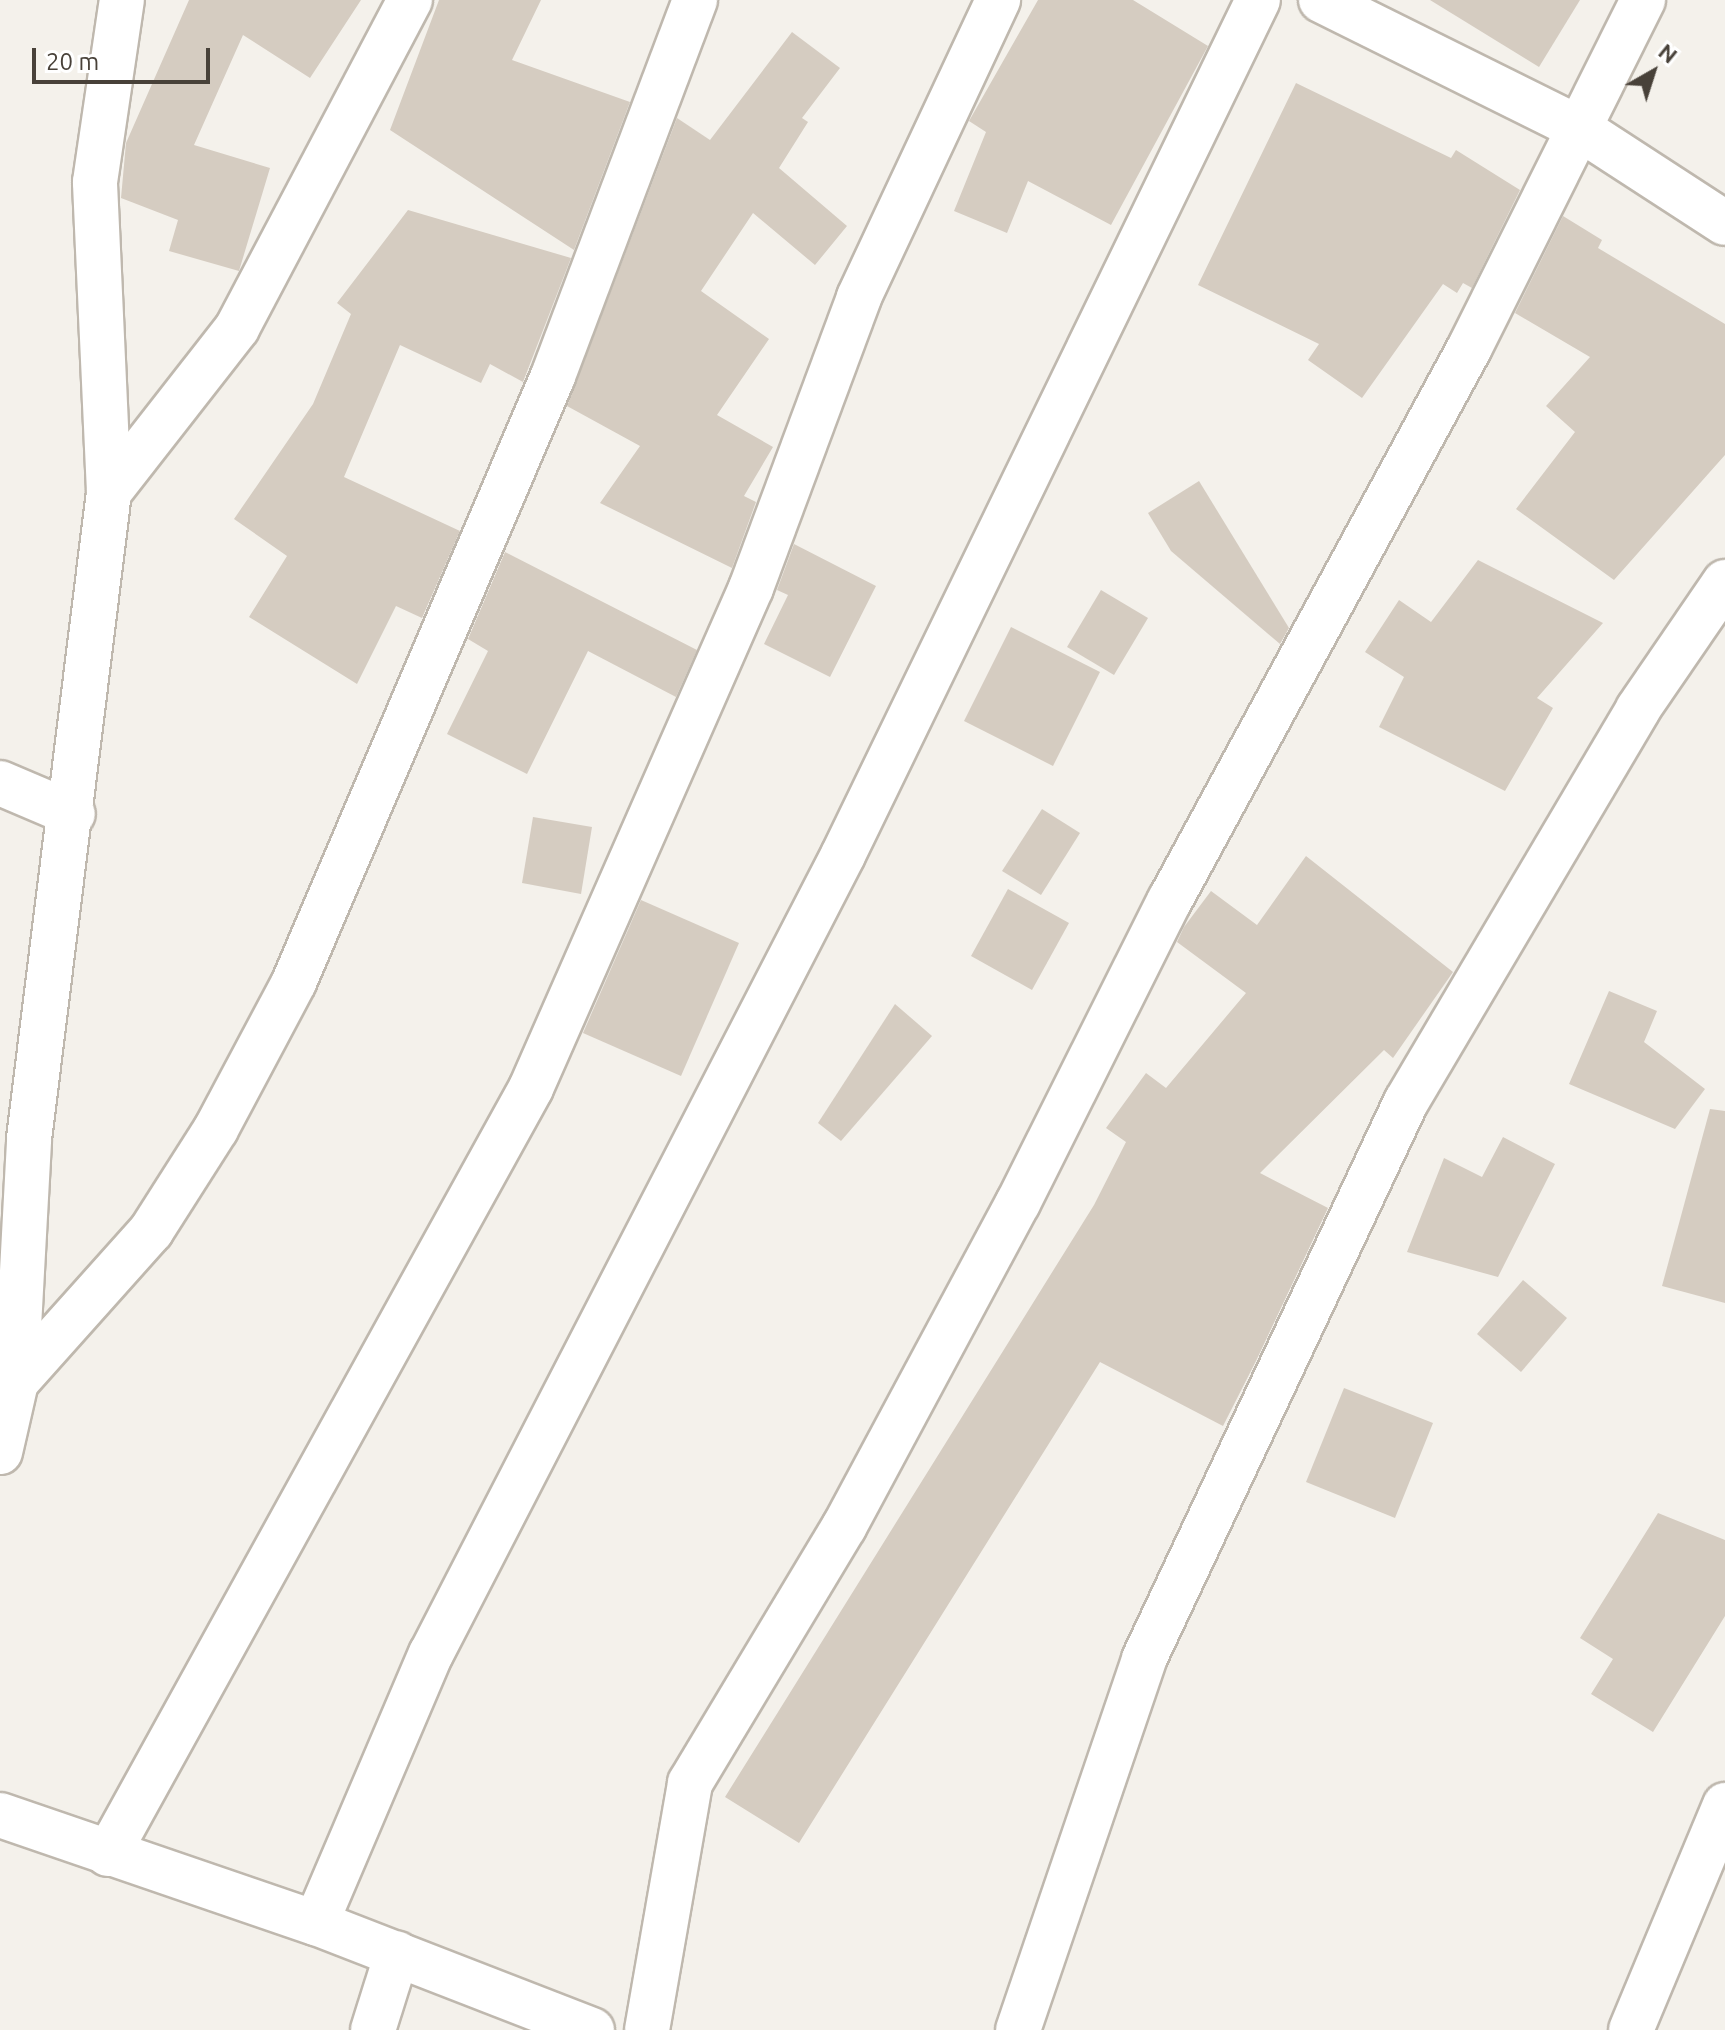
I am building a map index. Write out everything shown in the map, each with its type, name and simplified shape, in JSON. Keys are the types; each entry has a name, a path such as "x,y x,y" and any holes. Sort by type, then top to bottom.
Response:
{"street":[{"path":"0,1452 16,1382 29,1139 73,814 109,492 95,182 122,0"},
{"path":"109,492 237,328 410,0"},
{"path":"16,1382 151,1231 216,1129 294,982 553,376 695,0"},
{"path":"108,1854 531,1088 751,588 859,297 998,0"},
{"path":"316,1923 431,1654 843,855 1258,0"},
{"path":"1321,0 1577,127 1725,223"},
{"path":"647,2030 690,1783 844,1527 1018,1203 1170,900 1470,347 1577,127 1643,0"},
{"path":"1018,2030 1144,1659 1406,1102 1638,709 1725,582"},
{"path":"0,783 73,814"},
{"path":"1631,2030 1725,1805"},
{"path":"0,1815 316,1923 592,2030"},
{"path":"373,2030 397,1954"}],"building":[{"path":"189,0 361,0 310,78 243,35 194,145 270,168 239,271 169,251 178,220 121,198 126,143"},
{"path":"439,0 541,0 512,60 630,102 574,250 390,130"},
{"path":"1038,0 1133,0 1208,46 1111,225 1028,181 1007,233 954,211 986,132 969,121"},
{"path":"1430,0 1580,0 1539,67"},
{"path":"792,32 840,68 802,118 808,122 779,168 847,226 815,265 753,213 701,291 769,339 717,415 773,447 744,496 756,502 732,568 600,503 640,446 567,406 677,118 710,140"},
{"path":"1296,83 1451,158 1456,150 1520,190 1472,288 1463,283 1457,293 1443,284 1362,398 1308,360 1319,344 1198,285"},
{"path":"408,210 571,258 523,382 490,364 481,383 400,345 344,477 460,531 422,618 396,606 357,684 249,617 287,556 234,519 313,404 351,314 337,303"},
{"path":"1563,216 1602,240 1598,248 1725,324 1725,455 1614,580 1516,509 1575,432 1546,406 1590,357 1515,313"},
{"path":"1199,481 1289,628 1280,644 1171,551 1148,513"},
{"path":"794,544 876,586 830,677 764,644 788,595 777,590"},
{"path":"505,552 697,650 676,697 588,651 527,774 447,734 488,651 468,639"},
{"path":"1478,560 1603,623 1537,698 1553,708 1505,791 1379,727 1404,677 1365,652 1399,600 1431,622"},
{"path":"1101,590 1148,618 1114,675 1067,647"},
{"path":"1011,627 1100,672 1053,766 964,721"},
{"path":"1042,809 1080,833 1041,895 1002,871"},
{"path":"533,817 592,827 581,894 522,883"},
{"path":"1306,856 1453,972 1393,1058 1384,1050 1260,1173 1328,1208 1223,1426 1100,1362 799,1843 725,1797 1094,1205 1126,1142 1106,1128 1146,1073 1166,1088 1246,993 1177,942 1184,927 1211,891 1257,925"},
{"path":"1008,889 1069,923 1032,990 971,956"},
{"path":"641,900 739,943 681,1076 583,1033"},
{"path":"1609,991 1657,1011 1644,1042 1705,1089 1675,1129 1569,1084"},
{"path":"895,1004 932,1036 841,1141 818,1123"},
{"path":"1710,1109 1725,1111 1725,1303 1662,1286"},
{"path":"1503,1137 1555,1164 1498,1277 1407,1252 1444,1158 1482,1177"},
{"path":"1523,1280 1567,1318 1521,1372 1477,1334"},
{"path":"1344,1388 1433,1423 1395,1518 1306,1482"},
{"path":"1658,1513 1725,1540 1725,1616 1653,1732 1591,1694 1613,1659 1580,1638"}]}
